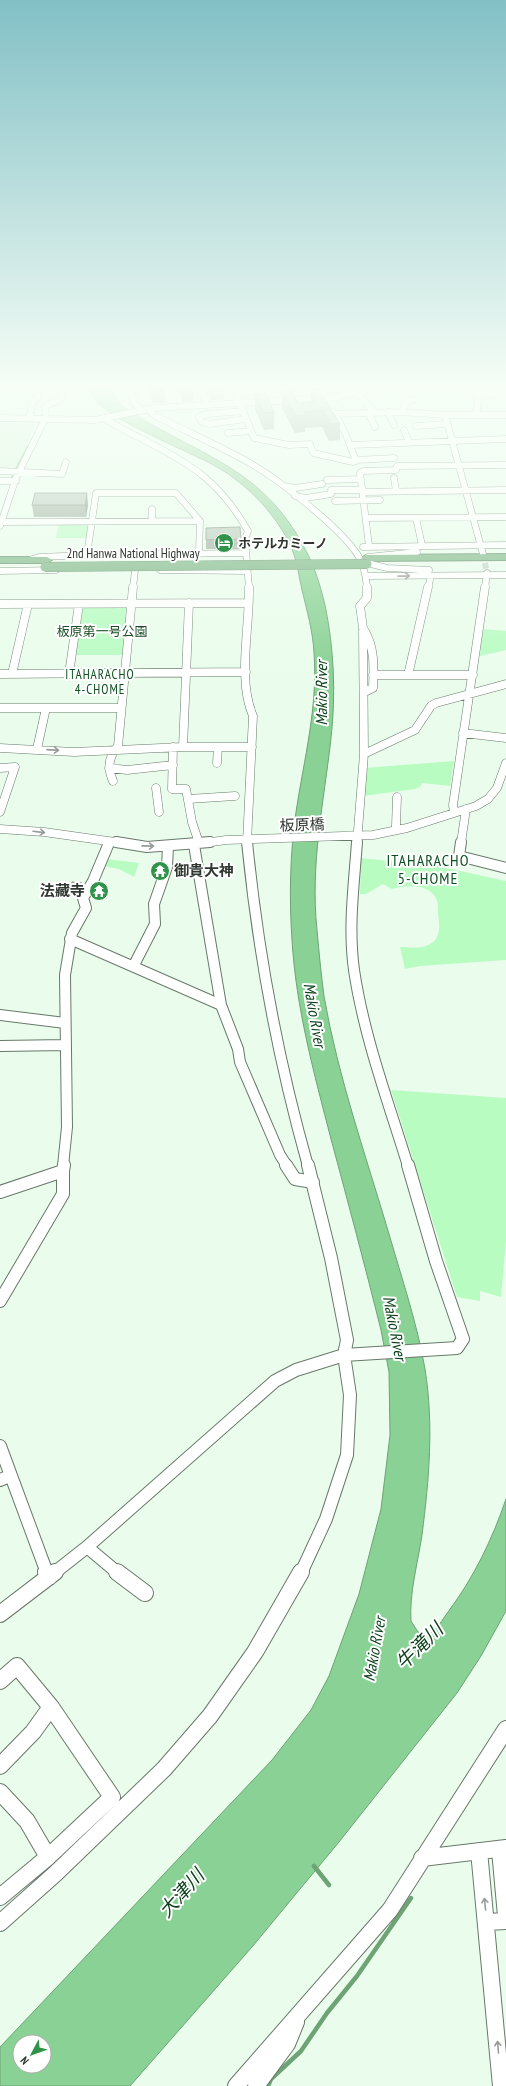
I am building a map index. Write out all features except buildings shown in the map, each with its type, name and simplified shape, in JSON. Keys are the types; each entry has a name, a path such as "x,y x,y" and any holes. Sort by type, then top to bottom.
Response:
{"highway":[{"name":"2nd Hanwa National Highway","path":"368,561 506,557"},
{"name":"2nd Hanwa National Highway","path":"0,560 29,560 46,563"},
{"name":"2nd Hanwa National Highway","path":"0,567 46,563 368,561 506,563"}],"street":[{"path":"15,483 0,524 200,521"},
{"path":"0,1923 55,1874 164,1769 210,1716 256,1652 298,1579 326,1519 347,1455 350,1395 349,1354 347,1340 313,1182 291,1105 266,992 253,902 247,840 253,716 247,702 246,672 249,589 246,571 245,539 248,531 237,510 214,483"},
{"path":"282,485 295,488 320,483"},
{"path":"362,483 369,546"},
{"path":"395,483 396,491"},
{"path":"464,483 482,549"},
{"path":"0,1614 87,1546 275,1381 296,1370 349,1354 456,1348 461,1344 462,1335 436,1261 364,1022 354,969 351,925 364,754 365,692 363,628 360,606 367,598 366,576 353,547 282,485"},
{"path":"312,486 325,505"},
{"path":"295,496 306,498 331,492 363,491 466,490 504,492"},
{"path":"87,555 96,493 176,493 200,521 199,553"},
{"path":"145,503 146,493"},
{"path":"335,501 380,500"},
{"path":"152,510 152,521"},
{"path":"117,522 118,513"},
{"path":"366,518 506,517"},
{"path":"416,518 422,545"},
{"path":"353,547 422,545 482,549 506,545"},
{"path":"368,561 386,554 506,549"},
{"path":"29,560 40,557 87,555 245,553"},
{"path":"368,561 387,568 506,575"},
{"path":"113,781 109,774 109,768 112,752 118,746 135,570"},
{"path":"0,571 246,571"},
{"path":"366,576 431,576 506,572"},
{"path":"454,813 453,805 487,574"},
{"path":"410,675 409,672 431,576"},
{"path":"184,747 189,603"},
{"path":"0,604 248,603"},
{"path":"12,674 28,604"},
{"path":"69,674 79,604"},
{"path":"363,628 370,637 374,675 372,688 365,692"},
{"path":"0,674 246,672"},
{"path":"374,675 473,674"},
{"path":"364,754 415,730 431,706 436,703 506,684"},
{"path":"0,708 121,708"},
{"path":"37,749 46,708"},
{"path":"463,733 506,738"},
{"path":"0,748 74,752 173,747 252,746"},
{"path":"172,787 173,747"},
{"path":"217,763 218,747"},
{"name":"板原橋","path":"0,829 44,832 109,843 147,847 247,840 344,838 374,835 398,830 454,813 488,798 497,788 506,763"},
{"path":"109,768 127,770 173,765"},
{"path":"0,768 15,767 12,778 2,799 0,812"},
{"path":"159,812 153,788 172,787 172,789 186,789 197,844 202,900 221,1005 238,1049 240,1062 280,1155 295,1179 313,1182"},
{"path":"188,799 235,796"},
{"path":"398,830 396,826 400,800"},
{"path":"466,809 460,837 459,856 506,868"},
{"path":"0,1301 63,1194 67,1127 65,975 70,939 86,908 83,898 93,881 109,843"},
{"path":"134,965 152,933 155,924 154,904 167,866 168,846"},
{"path":"70,939 101,954 134,965 195,991 221,1005"},
{"path":"1,1018 65,1022"},
{"path":"0,1046 66,1045"},
{"path":"0,1192 64,1171"},
{"path":"0,1446 5,1478 48,1577"},
{"path":"87,1546 134,1586 145,1593"},
{"path":"0,1681 17,1666 51,1707 112,1797 48,1856 0,1897"},
{"path":"0,1766 33,1732 51,1707"},
{"path":"236,2086 390,1910 506,1729"},
{"path":"0,1792 27,1821 48,1856"},
{"path":"422,1858 503,1849 506,1916"},
{"path":"480,1851 501,2086"},
{"path":"487,1922 506,1921"},
{"path":"256,2086 287,2044 298,2015"}],"green space":[{"path":"59,523 88,524 87,538 56,538"},
{"name":"板原第一号公園","path":"128,606 124,655 75,655 82,607"},
{"path":"482,629 506,631 506,650 480,656"},
{"path":"454,761 450,786 422,783 420,787 415,789 363,796 365,768"},
{"path":"361,858 437,866 506,881 506,960 420,966 405,969 400,947 418,947 428,945 435,939 439,932 437,900 434,894 429,891 423,888 411,886 392,889 383,884 366,894 360,894"},
{"path":"106,859 139,863 134,877 119,869 103,866"},
{"path":"391,1090 506,1098 506,1241 501,1297 480,1291 480,1301 457,1297"}],"water":[{"path":"240,483 252,483 269,498 288,521 312,563 321,590 328,621 334,688 333,721 319,833 315,881 317,930 324,996 337,1056 353,1116 414,1318 422,1352 428,1390 430,1452 427,1494 411,1600 411,1621 418,1632 428,1635 439,1625 482,1558 506,1499 506,1611 481,1656 457,1693 339,1842 252,1947 130,2086 0,2086 0,2047 12,2034 12,2074 52,2074 52,2034 12,2034 272,1760 311,1710 329,1676 359,1594 381,1509 390,1435 389,1372 381,1330 312,1065 297,990 292,940 292,844 310,733 315,673 313,645 311,629 292,549 278,524 260,502"}],"waterway":[{"path":"314,1866 329,1885"},
{"path":"268,2086 271,2079 301,2051 327,2013 357,1976 411,1898"}],"tunnel":[{"path":"483,554 487,573"}],"place":[{"name":"ホテルカミーノ","path":"224,543"},
{"name":"御貴大神","path":"160,871"},
{"name":"法藏寺","path":"99,891"}],"district":[{"name":"ITAHARACHO 4-CHOME","path":"100,682"},
{"name":"ITAHARACHO 5-CHOME","path":"428,869"}],"water label":[{"name":"Makio River","path":"321,693"},
{"name":"Makio River","path":"315,1015"},
{"name":"Makio River","path":"395,1328"},
{"name":"牛滝川","path":"419,1646"},
{"name":"Makio River","path":"374,1649"},
{"name":"大津川","path":"181,1893"}]}
